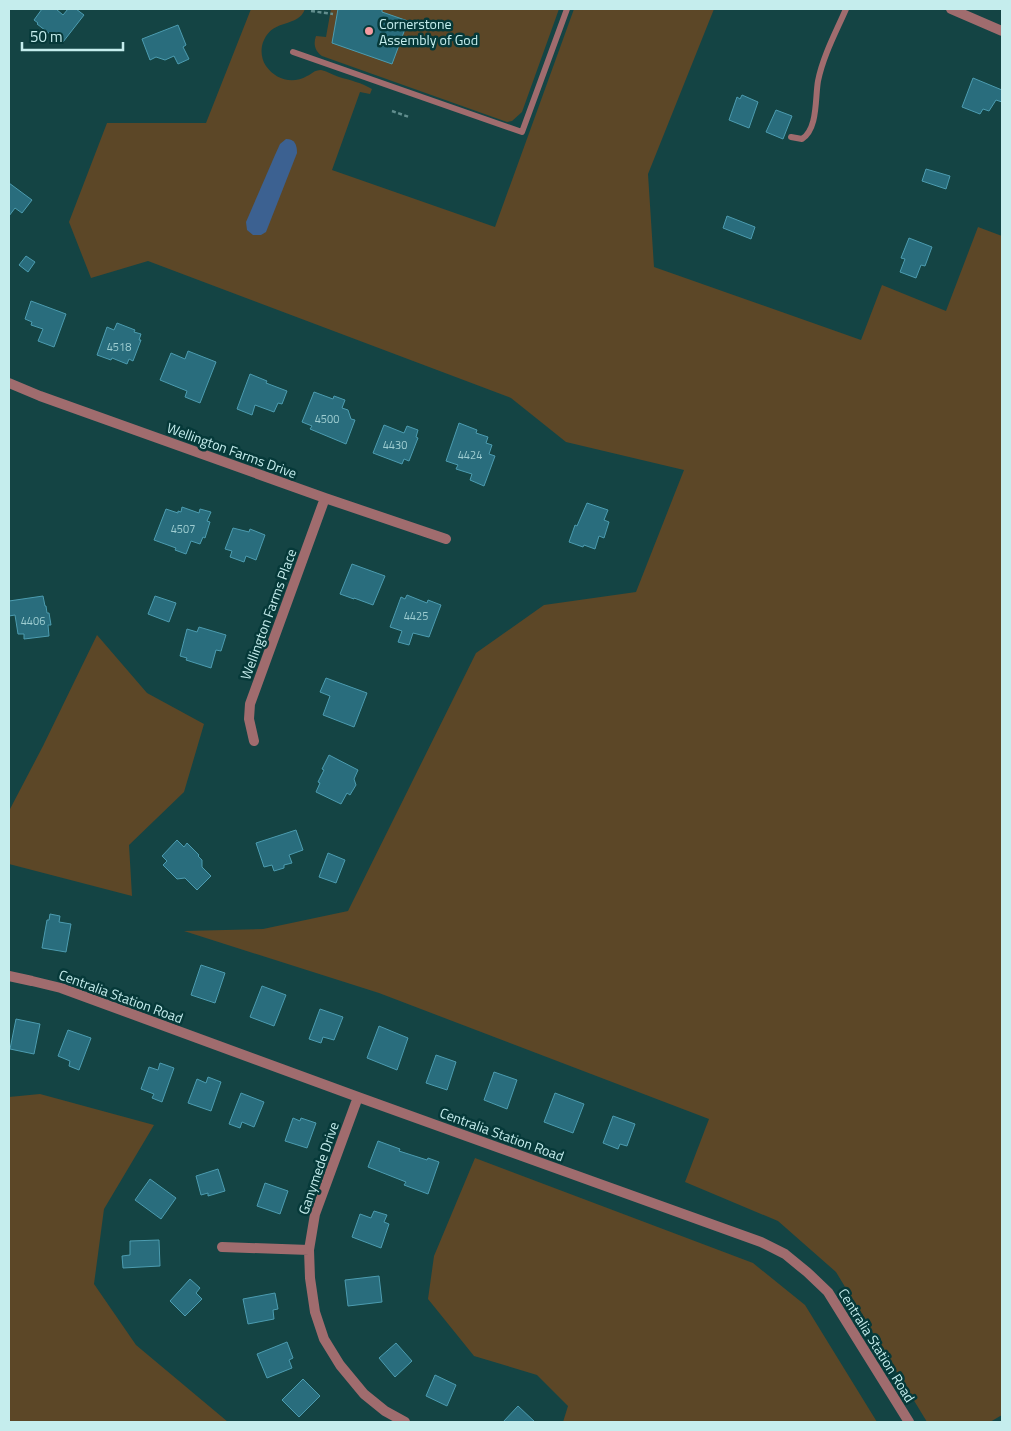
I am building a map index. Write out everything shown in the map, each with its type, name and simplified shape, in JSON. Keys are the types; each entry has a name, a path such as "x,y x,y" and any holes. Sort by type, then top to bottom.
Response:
{"street":[{"path":"951,9 1002,31"},
{"name":"Wellington Farms Drive","path":"9,383 40,396 325,498 446,539"},
{"name":"Wellington Farms Place","path":"254,741 249,719 250,704 325,498"},
{"name":"Centralia Station Road","path":"9,976 61,988 761,1242 785,1254 828,1292 909,1422"},
{"name":"Ganymede Drive","path":"358,1097 315,1214 309,1250 314,1312 324,1339 340,1365 364,1394 385,1411 405,1422"},
{"path":"222,1247 309,1250"}],"lane":[{"path":"292,52 522,132 567,9"},
{"path":"791,137 802,139 810,128 815,111 821,69 846,9"}],"path":[{"path":"312,11 333,14"},
{"path":"392,111 409,117"}],"shaded area":[{"path":"251,9 305,9 297,19 268,33 264,40 262,57 266,66 274,74 284,79 296,80 321,70 372,89 370,94 360,92 332,170 495,227 574,9 714,9 648,174 654,267 861,340 882,285 946,311 978,227 1002,236 1002,1415 990,1422 927,1422 836,1272 778,1221 685,1182 709,1119 379,993 184,931 263,929 348,911 476,653 544,605 636,592 684,470 566,442 511,398 148,261 91,278 69,222 107,123 206,123"},
{"path":"331,9 559,9 522,112 512,121 507,122 322,56 316,50 315,39 316,36 326,37"},
{"path":"97,635 147,693 204,724 184,792 129,845 132,896 9,864 9,811"},
{"path":"40,1094 154,1125 104,1209 94,1284 136,1345 228,1422 9,1422 9,1097"},
{"path":"475,1158 753,1263 805,1305 877,1422 563,1422 568,1406 537,1375 474,1356 428,1299 434,1256"}],"water":[{"path":"286,139 292,140 295,143 297,153 266,232 261,235 253,235 247,230 246,222 280,144"}],"building":[{"path":"42,9 56,9 63,15 68,9 76,9 84,15 63,42 34,20"},
{"name":"Cornerstone Assembly of God","path":"338,9 382,9 382,12 408,21 392,64 332,43"},
{"path":"178,25 186,45 183,47 189,59 178,64 174,56 165,60 156,57 150,60 142,39"},
{"path":"973,78 1002,90 1002,102 996,100 989,111 983,109 980,114 962,107"},
{"path":"742,95 758,102 749,128 729,120 737,97 740,99"},
{"path":"776,110 792,116 783,139 766,132"},
{"path":"926,169 950,176 946,189 922,181"},
{"path":"9,183 32,200 22,213 15,208 9,216"},
{"path":"727,216 755,227 751,239 723,228"},
{"path":"909,238 932,247 925,266 921,265 916,278 900,272 905,259 901,258"},
{"path":"26,256 35,262 28,272 19,265"},
{"path":"31,301 66,314 54,347 38,341 43,329 31,325 32,322 25,319"},
{"path":"117,323 141,334 139,340 141,340 133,361 129,359 127,364 97,355 107,327 114,330"},
{"path":"188,351 216,362 200,403 185,397 187,391 160,380 171,353 185,359"},
{"path":"250,374 287,391 282,404 278,403 274,412 255,405 252,415 237,409"},
{"path":"314,392 333,399 334,396 345,400 342,408 348,410 351,419 355,420 346,444 310,429 312,426 302,422"},
{"path":"459,423 477,430 476,433 488,437 486,443 492,445 489,454 495,456 484,486 470,480 472,474 456,469 458,465 446,461"},
{"path":"384,425 404,433 407,426 418,430 416,437 418,438 409,461 404,459 402,464 373,453"},
{"path":"587,503 608,510 604,520 609,522 604,538 599,536 595,549 569,542 575,525 577,526"},
{"path":"182,507 199,513 200,509 211,512 207,521 210,522 205,538 203,537 200,544 191,541 186,554 154,540 166,509 178,513 178,511 181,512"},
{"path":"233,528 249,532 250,529 265,535 256,560 246,556 244,562 230,557 232,551 225,549"},
{"path":"352,564 385,576 373,605 340,594"},
{"path":"407,595 427,603 428,600 441,605 429,637 413,633 409,645 398,642 402,631 390,627 401,597 405,599"},
{"path":"43,596 51,625 48,625 49,636 24,639 24,634 18,634 15,615 9,616 9,601"},
{"path":"155,596 176,603 169,622 148,614"},
{"path":"199,627 226,635 221,651 216,650 211,668 186,660 187,658 180,656 187,629 197,632"},
{"path":"326,678 367,693 354,727 323,715 330,696 320,692"},
{"path":"329,755 358,770 354,779 356,785 350,795 347,793 341,804 316,792 320,783 318,782 324,770 322,769"},
{"path":"296,830 303,850 289,855 292,863 274,871 272,865 264,867 256,843"},
{"path":"177,840 184,847 187,843 199,855 202,860 202,867 211,876 197,890 185,878 177,879 163,865 167,861 162,856"},
{"path":"328,853 345,860 336,883 319,877"},
{"path":"50,914 60,916 59,922 71,924 66,952 42,948 47,920 49,920"},
{"path":"201,965 225,973 215,1003 191,995"},
{"path":"262,986 286,995 274,1026 250,1017"},
{"path":"320,1009 343,1017 334,1040 323,1037 321,1043 309,1039"},
{"path":"16,1019 40,1024 34,1054 10,1049"},
{"path":"379,1026 408,1038 397,1070 367,1058"},
{"path":"68,1030 91,1038 79,1070 69,1066 70,1061 58,1056"},
{"path":"436,1055 456,1062 447,1090 426,1083"},
{"path":"160,1063 174,1068 162,1102 152,1098 154,1094 141,1089 149,1067 158,1070"},
{"path":"494,1072 517,1080 507,1109 484,1100"},
{"path":"208,1077 221,1082 211,1111 188,1103 197,1079 206,1083"},
{"path":"241,1093 264,1102 254,1127 242,1122 240,1128 229,1124"},
{"path":"555,1093 584,1104 573,1133 544,1122"},
{"path":"613,1116 635,1124 627,1146 620,1144 618,1149 603,1143"},
{"path":"293,1118 300,1121 301,1118 316,1123 307,1148 285,1141"},
{"path":"378,1141 400,1149 399,1151 439,1162 428,1194 404,1185 406,1182 368,1167"},
{"path":"218,1169 225,1191 208,1196 208,1193 201,1195 196,1176"},
{"path":"150,1179 176,1198 161,1219 135,1200"},
{"path":"265,1183 288,1191 280,1214 257,1206"},
{"path":"374,1211 387,1215 384,1222 389,1224 381,1248 352,1237 360,1214 371,1218"},
{"path":"159,1240 160,1266 123,1268 122,1256 130,1255 130,1241"},
{"path":"379,1276 382,1302 348,1306 345,1280"},
{"path":"190,1279 200,1288 196,1293 202,1299 185,1316 170,1301"},
{"path":"275,1293 278,1309 273,1310 274,1319 248,1324 243,1299"},
{"path":"287,1342 293,1358 289,1360 292,1368 267,1378 257,1354"},
{"path":"396,1343 412,1361 395,1377 379,1358"},
{"path":"435,1375 456,1385 447,1406 426,1396"},
{"path":"303,1379 320,1396 299,1417 282,1400"},
{"path":"518,1406 535,1422 503,1422"}],"place":[{"name":"Cornerstone Assembly of God","path":"369,31"}]}
